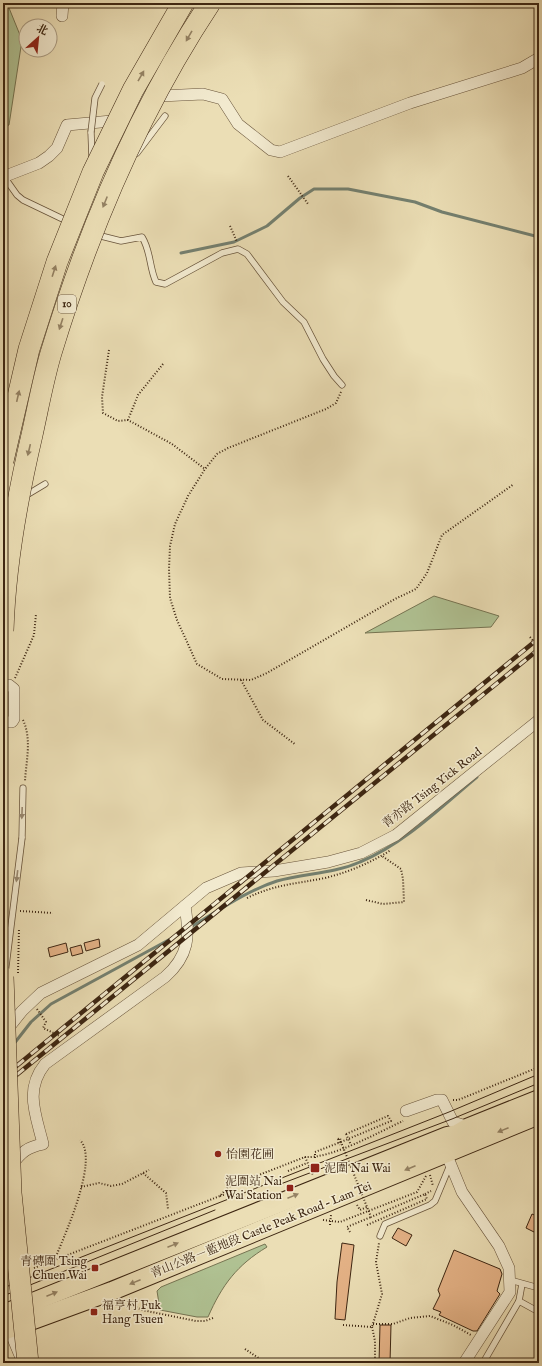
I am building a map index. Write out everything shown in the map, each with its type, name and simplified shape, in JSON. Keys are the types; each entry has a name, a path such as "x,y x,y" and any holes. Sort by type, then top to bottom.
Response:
{"highway":[{"name":"10","path":"3,461 28,349 57,262 93,172 132,90 183,3"},
{"name":"10","path":"3,631 4,607 20,489 50,355 78,271 114,181 153,100 210,3"},
{"path":"3,977 11,1193 28,1363"}],"main road":[{"name":"青山公路－藍地段 Castle Peak Road – Lam Tei","path":"5,1325 112,1291 453,1140 539,1099"},
{"name":"青山公路－藍地段 Castle Peak Road – Lam Tei","path":"453,1140 539,1115"}],"street":[{"path":"62,16 63,3"},
{"path":"4,177 13,172 39,163 49,156 57,148 67,125 112,121 129,110 139,97 203,94 222,99 238,124 271,150 280,152 410,103 522,68 539,58"},
{"path":"3,722 12,722 14,719 14,688 7,686"},
{"name":"青亦路 Tsing Yick Road","path":"3,1035 23,1009 42,994 59,983 138,945 206,888 241,873 274,871 328,862 361,853 396,835 539,720"},
{"path":"3,1176 20,1154 27,1148 43,1144 34,1106 33,1090 36,1075 45,1064 165,977 177,966 188,941 188,922 185,906"},
{"path":"406,1116 437,1100 442,1100 453,1140 462,1192 499,1246 509,1268 510,1292 464,1363"},
{"path":"5,1325 23,1363"}],"lane":[{"path":"93,172 91,132 95,98 102,84"},
{"path":"114,181 165,116"},
{"path":"4,177 17,195 23,200 80,228"},
{"path":"86,231 105,238 121,241 142,237 147,246 151,271 156,282 165,284 222,253 238,249 247,254 283,302 304,322 323,358 334,376 342,385"},
{"path":"9,507 45,484"},
{"path":"3,986 22,838 23,788"},
{"path":"380,1236 385,1224 430,1206 434,1201 453,1140"},
{"path":"510,1280 539,1288"},
{"path":"483,1363 520,1301 522,1284"},
{"path":"520,1301 539,1312"}],"path":[{"path":"288,176 308,204"},
{"path":"230,226 240,250"},
{"path":"109,350 102,397 104,413 118,421 128,420 172,444 205,469"},
{"path":"128,420 138,395 163,364"},
{"path":"342,385 341,393 336,403 217,454 205,469 188,496 175,524 170,546 170,598 177,620 197,664 222,679 250,680 267,673 395,599 416,589 427,573 442,535 514,484"},
{"path":"7,686 27,654 34,635 36,614"},
{"path":"530,637 539,648"},
{"path":"241,680 263,720 296,745"},
{"path":"366,900 383,904 404,902 401,869 382,856"},
{"path":"247,898 286,884 324,878 347,872 375,860"},
{"path":"267,885 269,889"},
{"path":"14,911 53,913"},
{"path":"36,1007 46,1022 43,1028 74,1043"},
{"path":"456,1100 539,1067"},
{"path":"315,1158 315,1152 341,1142 391,1121 388,1116 346,1134 351,1144"},
{"path":"220,1196 228,1187 305,1157 315,1158 351,1144 406,1116"},
{"path":"340,1145 338,1139 340,1138 371,1217"},
{"path":"57,1254 85,1172 86,1161 83,1143 80,1140"},
{"path":"305,1157 313,1176"},
{"path":"288,1171 307,1163"},
{"path":"81,1187 99,1183 110,1186 122,1184 149,1170"},
{"path":"429,1172 434,1190"},
{"path":"144,1173 166,1193 168,1209"},
{"path":"31,1269 232,1192"},
{"path":"350,1232 347,1227 425,1194 427,1199 367,1225"},
{"path":"356,1204 360,1210 367,1207"},
{"path":"330,1225 332,1210"},
{"path":"375,1363 375,1341 372,1327 382,1294 376,1262 380,1236"},
{"path":"129,1298 134,1306 142,1310 196,1321 205,1321 213,1318"},
{"path":"373,1324 393,1324 410,1318 430,1316 454,1326 479,1340"},
{"path":"343,1325 372,1327"},
{"path":"245,1349 266,1363"}],"green space":[{"path":"3,3 7,3 18,30 18,58 19,58 9,125 3,127"},
{"path":"434,596 499,616 491,627 365,633"},
{"path":"265,1244 267,1247 247,1261 232,1277 219,1295 208,1317 197,1317 160,1310 157,1291 161,1287"}],"building":[{"path":"99,939 100,947 86,951 84,943"},
{"path":"66,943 68,952 50,957 48,948"},
{"path":"81,945 83,953 72,956 70,948"},
{"path":"532,1214 539,1217 534,1232 526,1228"},
{"path":"398,1228 412,1235 406,1246 392,1238"},
{"path":"342,1243 354,1245 345,1320 335,1319 337,1282"},
{"path":"454,1250 500,1269 502,1274 497,1291 500,1294 477,1331 473,1331 439,1315 441,1312 433,1309 440,1295 438,1290"},
{"path":"380,1325 391,1325 390,1363 379,1363"}],"waterway":[{"path":"181,253 234,242 267,226 300,198 314,189 348,189 415,202 442,212 539,237"},
{"path":"189,928 232,902 266,885 287,878 340,869 360,862 376,854 392,845 422,824 477,777"},
{"path":"13,1045 31,1022 51,1004 185,931"}],"tram line":[{"path":"3,1288 449,1112 539,1074"},
{"path":"278,1185 452,1119 539,1083"},
{"path":"3,1296 215,1210"}],"railway":[{"path":"3,1077 539,638"},
{"path":"3,1086 539,649"}],"place":[{"name":"怡園花圃","path":"218,1154"},
{"name":"泥圍 Nai Wai","path":"315,1168"},
{"name":"泥圍站 Nai Wai Station","path":"290,1188"},
{"name":"青磚圍 Tsing Chuen Wai","path":"95,1268"},
{"name":"福亨村 Fuk Hang Tsuen","path":"94,1312"}]}
